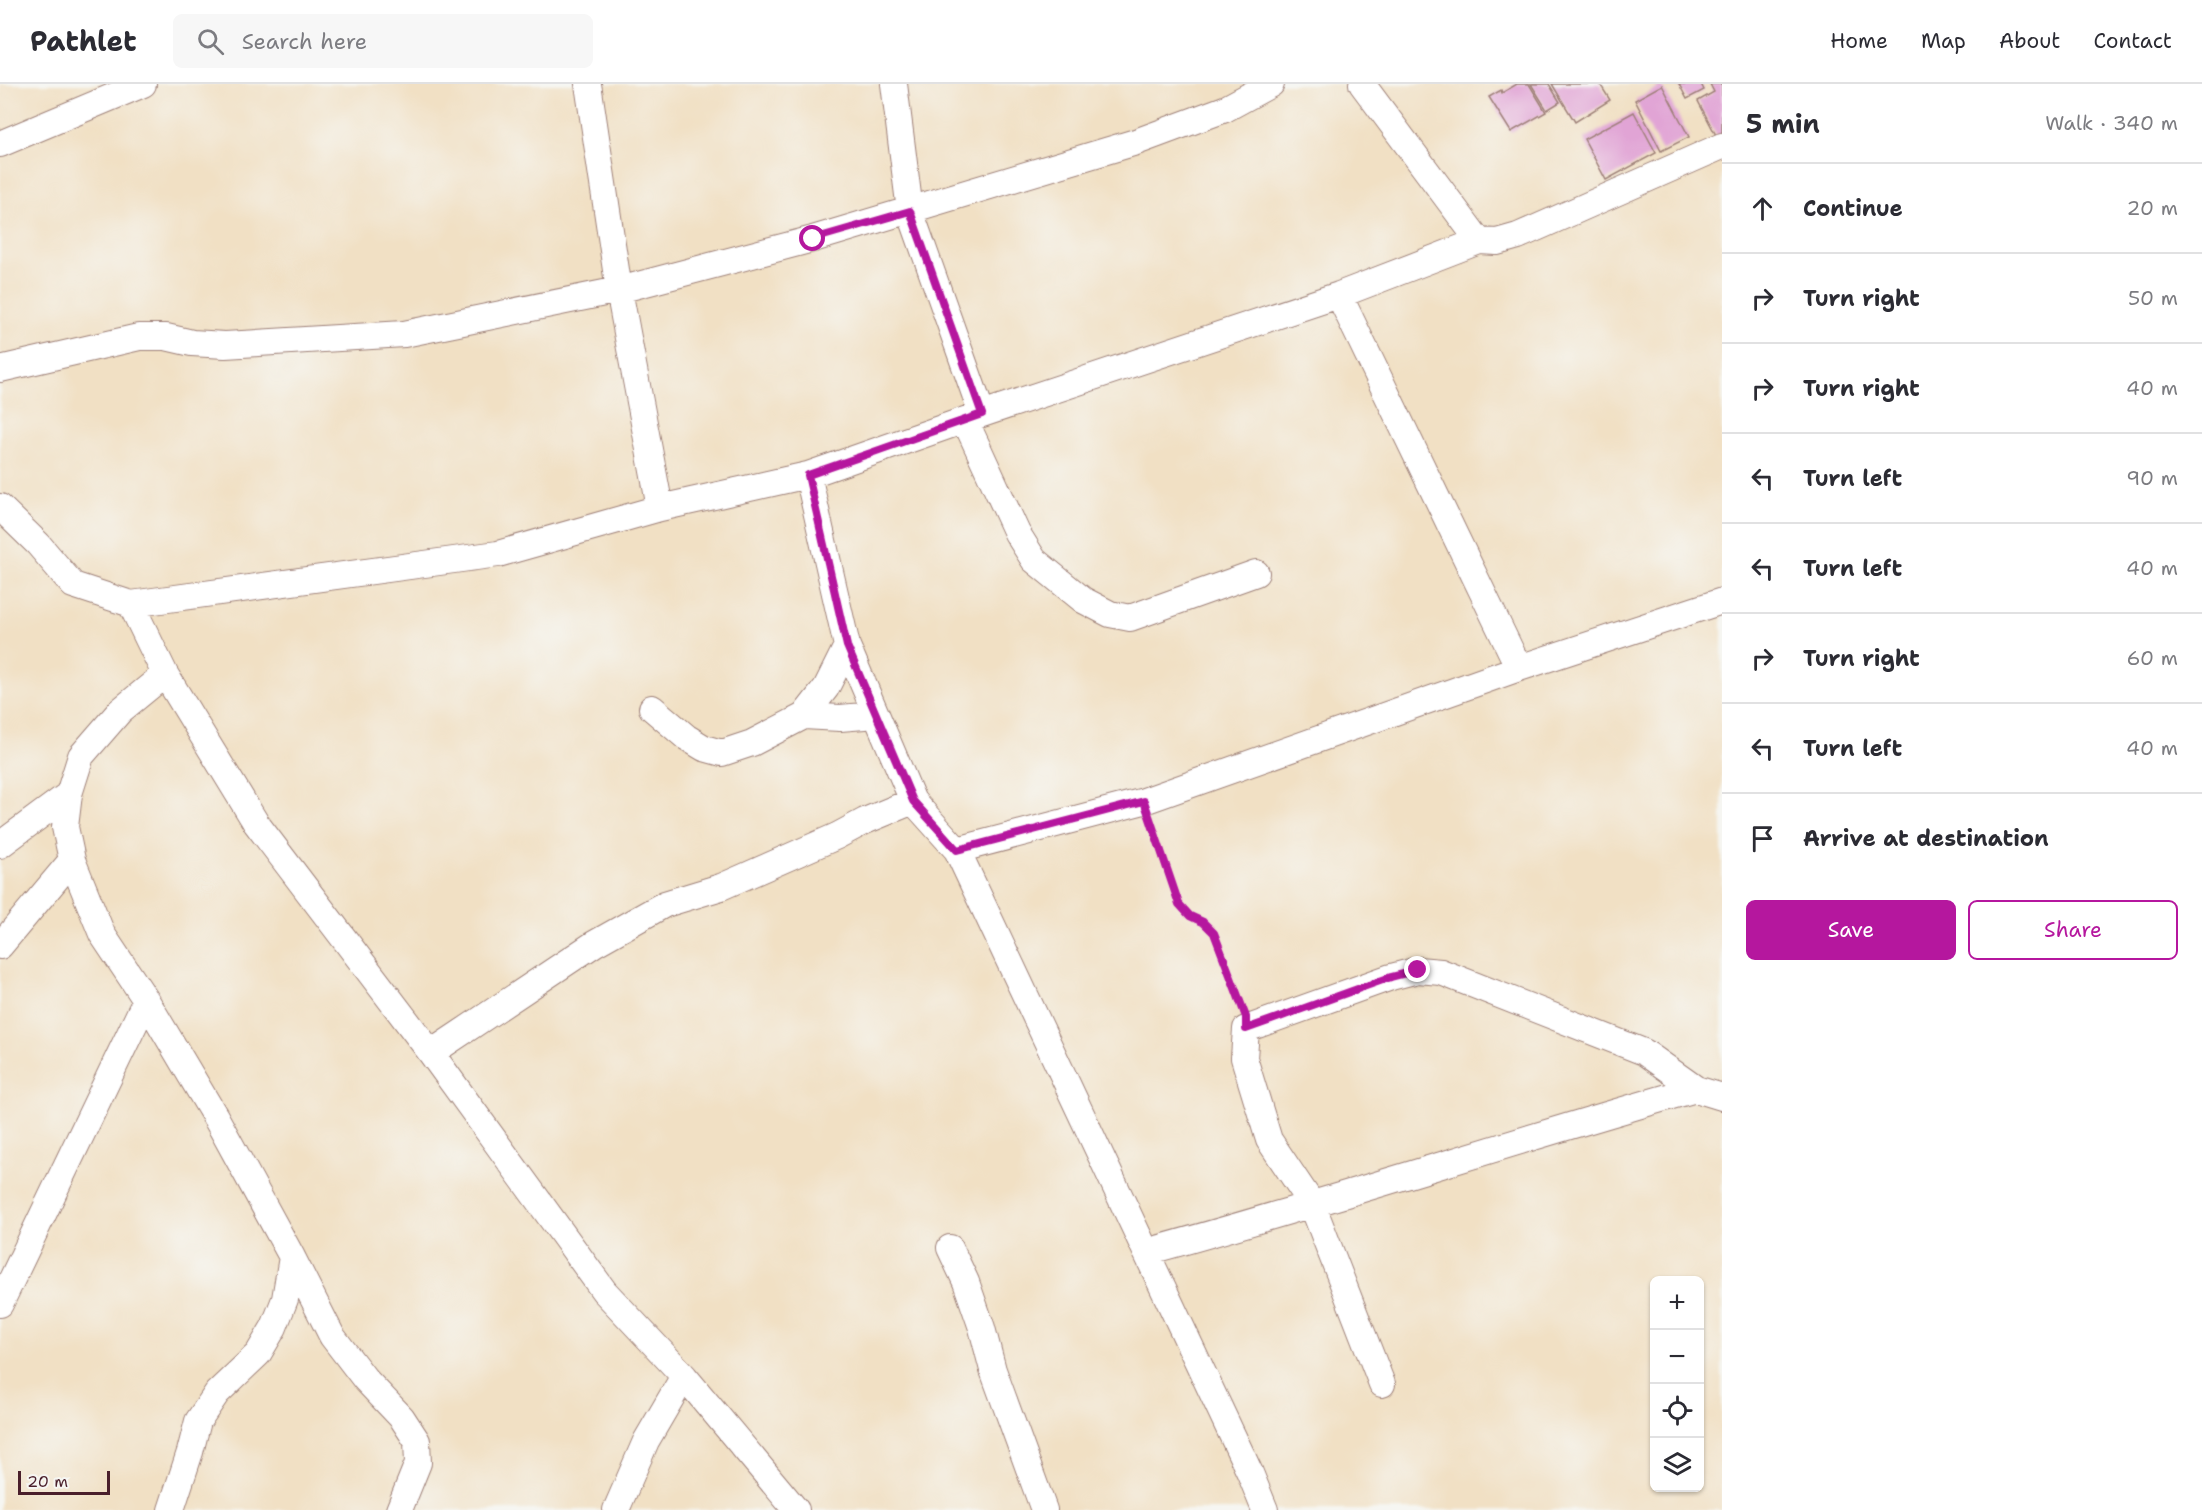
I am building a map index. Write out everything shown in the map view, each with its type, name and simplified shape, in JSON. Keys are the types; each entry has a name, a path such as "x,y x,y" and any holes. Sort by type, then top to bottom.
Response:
{"street":[{"path":"0,144 143,84"},
{"path":"588,84 619,290 660,508"},
{"path":"894,84 910,211 974,417 1017,533 1034,560 1083,600 1110,614 1130,618 1256,573"},
{"path":"0,369 139,337 166,337 192,343 225,345 404,334 619,290 813,239 1136,142 1225,109 1271,84"},
{"path":"1362,84 1479,241"},
{"path":"0,507 38,544 73,585 131,604 498,554 660,508 808,475 1339,295 1479,241 1497,242 1518,236 1722,146"},
{"path":"1339,295 1519,668"},
{"path":"808,475 847,646 913,801 957,850 1250,1473 1265,1510"},
{"path":"957,850 1144,801 1519,668 1722,601"},
{"path":"131,604 165,674 256,823 431,1053 604,1291 684,1376 796,1510"},
{"path":"652,708 686,737 704,748 722,753 768,736 804,716 826,688 847,646"},
{"path":"165,674 120,711 81,756 69,794 65,827 72,860 102,934 146,1000 216,1118 332,1336 365,1379 402,1418 417,1441 417,1463 399,1510"},
{"path":"804,716 840,718 876,715"},
{"path":"0,845 69,794"},
{"path":"431,1053 594,944 665,904 721,887 913,801"},
{"path":"0,946 72,860"},
{"path":"1382,1384 1312,1204 1269,1140 1244,1058 1246,1029 1391,977 1418,970 1441,972 1644,1052 1696,1089 1722,1097"},
{"path":"0,1304 146,1000"},
{"path":"1146,1252 1256,1222 1696,1089"},
{"path":"950,1248 966,1282 982,1328 993,1370 1044,1510"},
{"path":"171,1510 198,1421 218,1393 258,1354 274,1327 285,1299 292,1257"},
{"path":"616,1510 646,1441 684,1376"}],"path":[{"path":"1144,801 1179,904 1190,916 1203,922 1214,933 1246,1017 1246,1029"}],"building":[{"path":"1517,84 1529,84 1546,112 1511,132 1489,97 1501,90 1502,93"},
{"path":"1531,84 1549,84 1560,102 1547,110"},
{"path":"1552,84 1600,84 1610,100 1575,122"},
{"path":"1679,84 1701,84 1704,90 1687,99"},
{"path":"1710,84 1722,84 1722,137 1718,139 1698,101 1714,92"},
{"path":"1662,85 1689,137 1661,151 1635,100"},
{"path":"1634,112 1656,153 1606,180 1584,139"}],"route":[{"path":"813,239 910,211 982,414 808,475 847,646 913,801 957,850 1144,801 1179,904 1190,916 1203,922 1214,933 1246,1017 1246,1029 1391,977 1418,970"}]}
